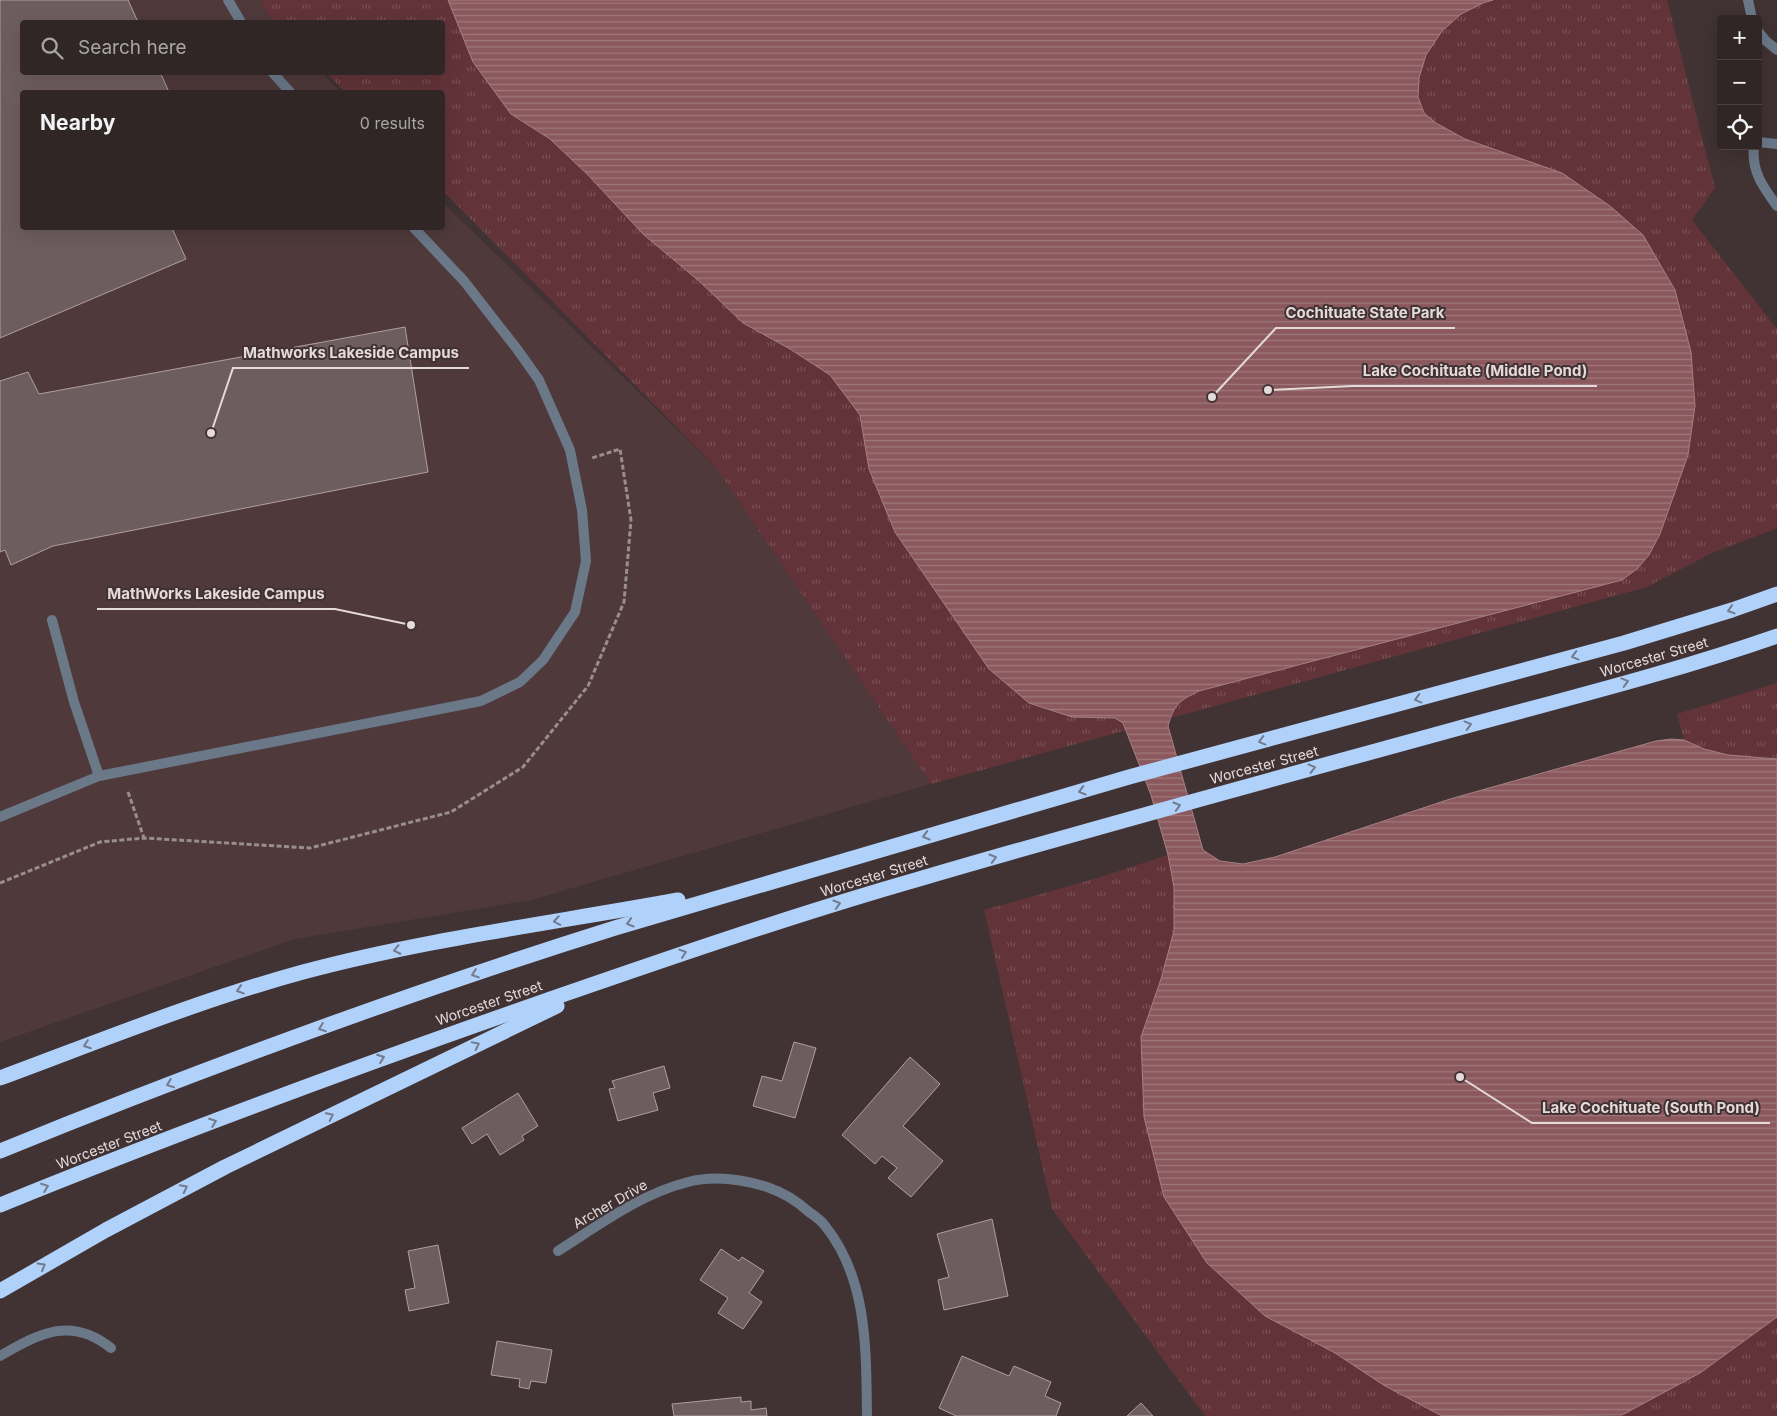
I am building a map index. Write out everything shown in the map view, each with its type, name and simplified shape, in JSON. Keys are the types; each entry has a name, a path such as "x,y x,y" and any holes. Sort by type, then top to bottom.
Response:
{"highway":[{"name":"Worcester Street","path":"0,1151 198,1073 438,987 588,936 1129,777 1624,643 1732,610 1777,594"},
{"name":"Worcester Street","path":"0,1206 173,1137 382,1058 620,975 849,900 1214,795 1668,670 1777,636"},
{"path":"0,1078 193,1006 304,972 421,945 703,895 794,875"},
{"path":"0,1291 90,1238 225,1167 620,975"}],"street":[{"path":"228,0 239,20"},
{"path":"1748,0 1751,15"},
{"path":"1762,36 1777,50"},
{"path":"275,75 288,90"},
{"path":"1762,142 1777,144"},
{"path":"1754,150 1757,177 1777,206"},
{"path":"0,816 99,776 482,701 520,682 543,660 575,612 586,561 582,510 570,450 539,380 464,282 416,230"},
{"path":"52,620 74,702 99,776"},
{"name":"Archer Drive","path":"558,1251 628,1207 659,1191 690,1181 720,1178 748,1181 776,1190 802,1206 825,1226 843,1252 854,1279 862,1312 866,1345 867,1416"},
{"path":"0,1356 39,1336 65,1330 90,1334 111,1348"}],"path":[{"path":"128,792 144,838"}],"shaded area":[{"path":"0,0 261,0 266,12 274,20 20,20 20,75 324,75 338,90 20,90 20,230 445,230 445,205 714,465 931,784 531,900 295,939 0,1042"},
{"path":"448,0 1493,0 1461,14 1442,31 1426,55 1419,78 1418,97 1424,113 1436,123 1465,139 1562,173 1610,206 1643,235 1675,290 1691,352 1695,406 1688,455 1660,534 1649,555 1637,569 1622,580 1199,691 1178,704 1168,726 1203,850 1220,861 1243,864 1275,857 1450,799 1656,741 1684,740 1704,749 1728,755 1777,759 1777,1317 1700,1373 1622,1415 1442,1416 1385,1386 1335,1353 1265,1316 1207,1263 1164,1197 1144,1117 1141,1037 1161,979 1174,931 1174,887 1168,855 1151,795 1123,723 1115,718 1072,717 1029,703 989,669 895,532 869,469 860,415 830,375 790,349 743,323 699,281 643,234 588,175 550,139 511,114 473,62"}],"green space":[{"path":"261,0 1667,0 1715,188 1692,220 1777,329 1777,528 1712,553 1647,587 931,784 714,465 445,193 445,90 343,90 328,75 445,75 445,20 274,20 266,12"},
{"path":"1777,683 1777,759 1728,755 1704,749 1684,740 1677,714"},
{"path":"1168,855 1174,887 1174,931 1161,979 1141,1037 1144,1117 1335,1353 1385,1386 1442,1416 1205,1416 1052,1209 984,910 1094,879"},
{"path":"1777,1317 1777,1416 1619,1416 1700,1373"}],"building":[{"path":"0,0 128,0 137,20 20,20 20,75 161,75 168,90 20,90 20,230 173,230 186,259 0,338"},
{"path":"405,327 428,472 53,546 11,565 5,550 0,552 0,381 28,372 39,394"},
{"path":"794,1042 816,1048 795,1118 753,1106 762,1076 782,1081"},
{"path":"910,1057 940,1084 903,1126 943,1161 911,1197 888,1178 897,1168 882,1156 875,1164 842,1135"},
{"path":"664,1066 670,1088 653,1093 658,1110 618,1121 609,1089 615,1088 612,1081"},
{"path":"518,1093 538,1126 522,1136 524,1140 500,1155 487,1134 472,1144 462,1128"},
{"path":"992,1219 1008,1296 944,1310 938,1280 949,1277 937,1234"},
{"path":"438,1245 449,1303 409,1311 405,1290 415,1288 408,1251"},
{"path":"721,1249 739,1261 742,1257 764,1271 749,1293 762,1302 743,1329 718,1313 728,1298 700,1280"},
{"path":"497,1341 552,1350 546,1383 531,1381 529,1389 519,1387 520,1379 491,1375"},
{"path":"962,1356 1009,1376 1014,1366 1051,1382 1045,1396 1061,1403 1056,1416 956,1416 939,1408"},
{"path":"741,1397 741,1402 751,1401 751,1410 766,1408 767,1416 674,1416 672,1404"},
{"path":"1141,1403 1153,1416 1127,1416"}],"place":[{"name":"Lake Cochituate (Middle Pond)","path":"1268,390"},
{"name":"Cochituate State Park","path":"1212,397"},
{"name":"Mathworks Lakeside Campus","path":"211,433"},
{"name":"MathWorks Lakeside Campus","path":"411,625"},
{"name":"Lake Cochituate (South Pond)","path":"1460,1077"}]}
